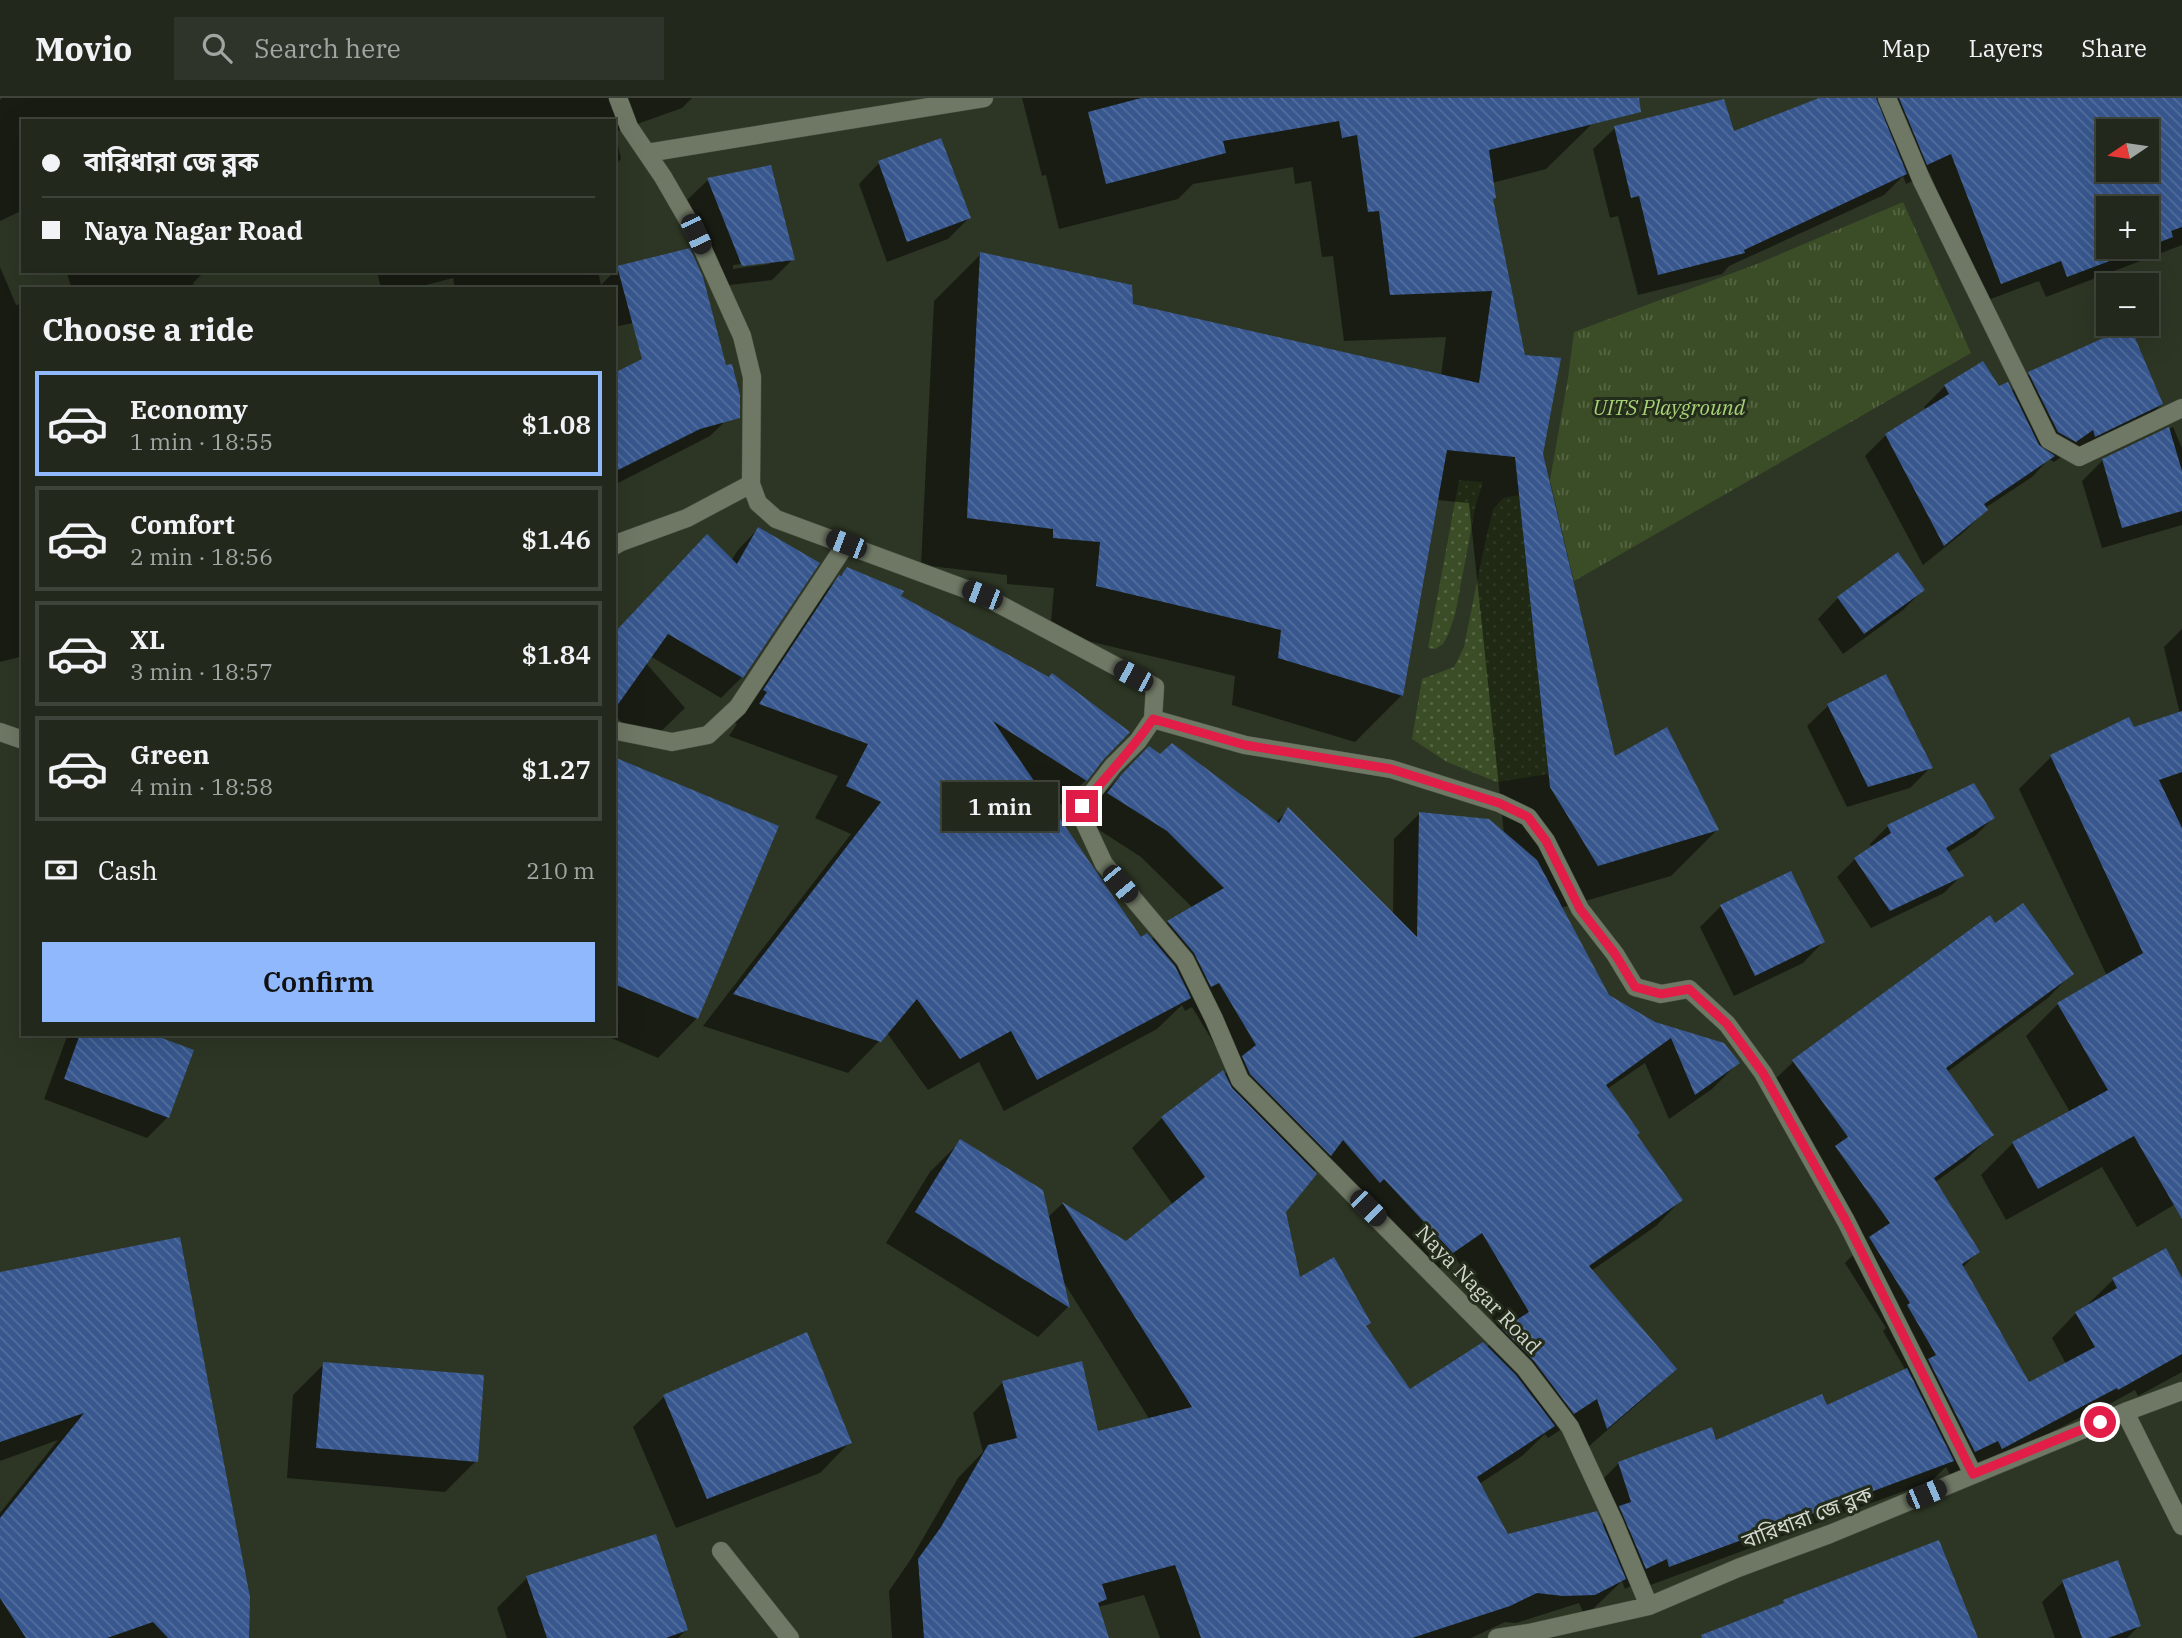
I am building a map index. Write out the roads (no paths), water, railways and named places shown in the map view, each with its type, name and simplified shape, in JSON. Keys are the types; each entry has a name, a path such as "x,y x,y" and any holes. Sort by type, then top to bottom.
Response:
{"street":[{"path":"618,98 629,127 696,234 742,336 752,377 751,484 758,503 776,519 982,595 1155,687 1153,719 1245,745 1391,769 1499,803 1528,817 1546,841 1580,909 1615,954 1635,987 1661,994 1689,989 1727,1024 1763,1073 1846,1221 1973,1474"},
{"path":"647,153 984,98"},
{"path":"1887,98 1922,181 2049,440 2080,457 2182,408"},
{"path":"616,545 687,518 751,484"},
{"path":"617,731 672,742 708,735 738,707 846,544"},
{"name":"Naya Nagar Road","path":"1153,719 1138,741 1082,806 1082,817 1104,864 1185,960 1240,1080 1525,1368 1570,1427 1649,1606"},
{"path":"0,732 21,739"},
{"name":"বারিধারা জে ব্লক","path":"1497,1638 1530,1635 1649,1606 2182,1391"},
{"path":"2125,1412 2182,1525"},
{"path":"721,1551 790,1638"}],"park label":[{"name":"UITS Playground","path":"1669,407"}]}
